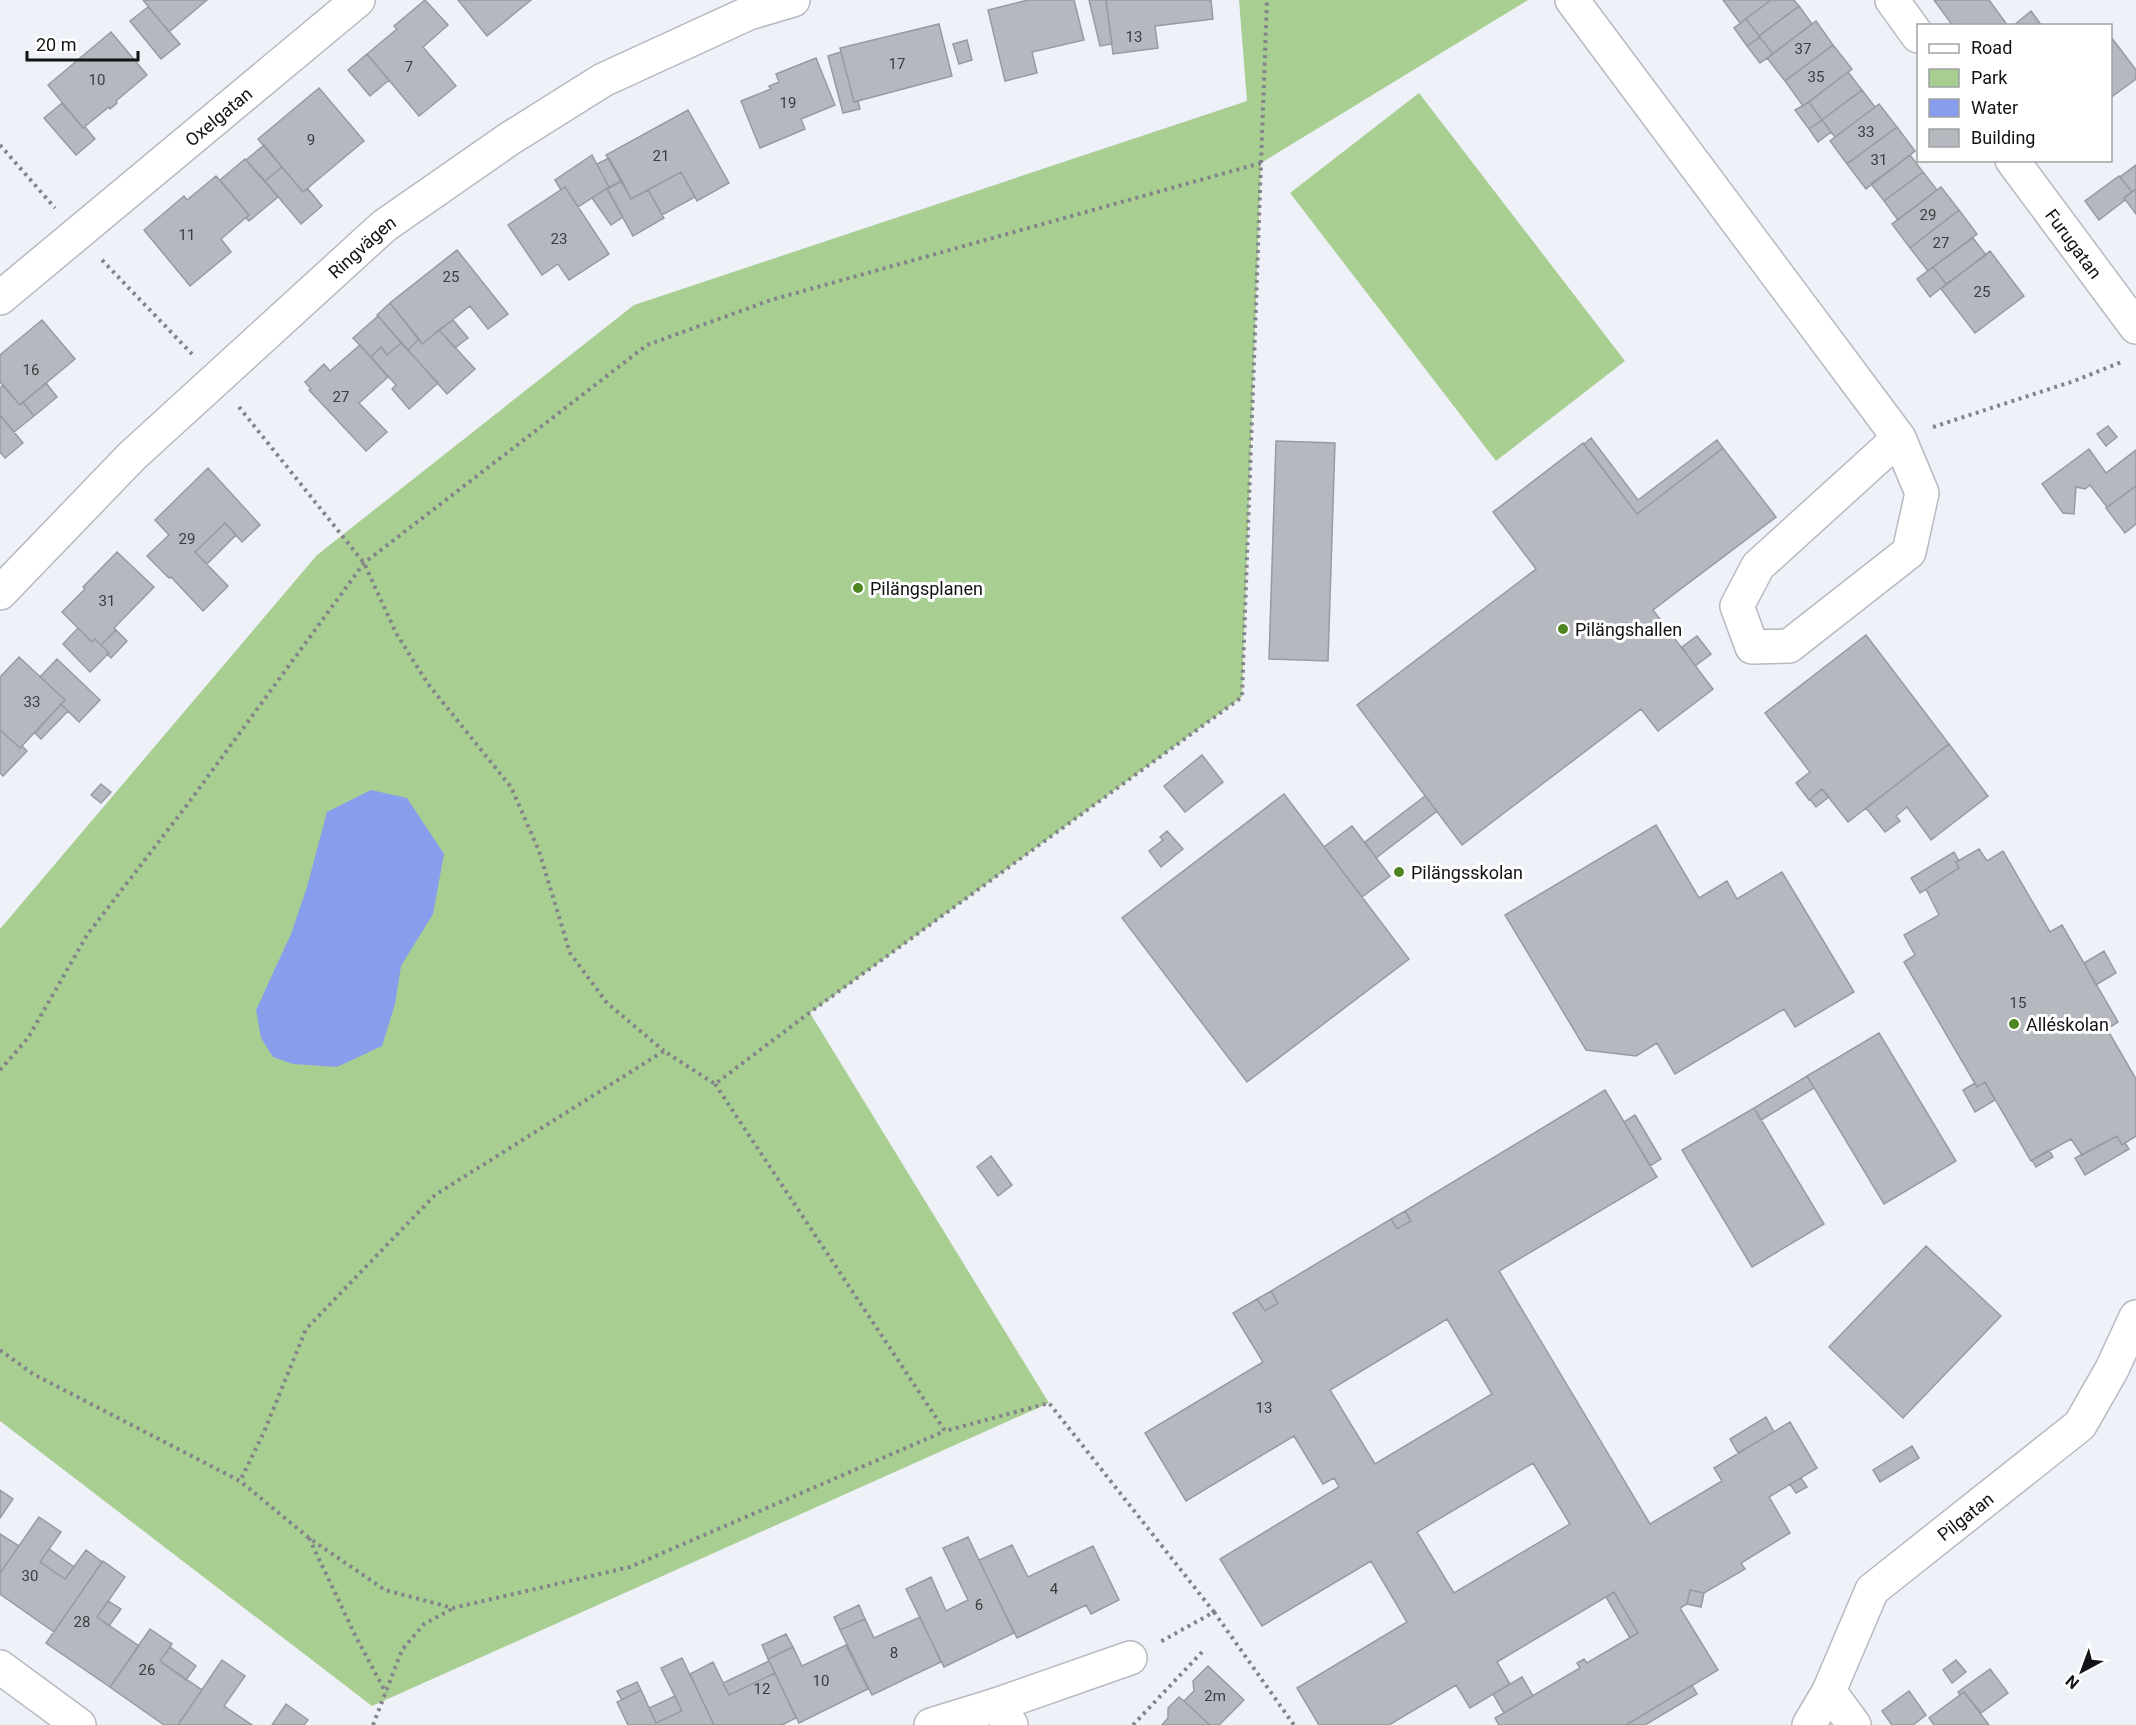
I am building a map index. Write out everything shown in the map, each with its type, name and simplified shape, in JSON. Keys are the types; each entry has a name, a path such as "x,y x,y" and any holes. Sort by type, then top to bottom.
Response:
{"street":[{"name":"Oxelgatan","path":"0,298 358,0"},
{"name":"Ringvägen","path":"0,593 132,456 384,226 509,139 603,80 749,13 793,0"},
{"path":"1572,0 1899,438 1922,493 1909,552 1788,646 1752,646 1737,606 1758,566 1899,438"},
{"path":"1892,0 1917,35"},
{"name":"Furugatan","path":"2013,162 2136,327"},
{"name":"Pilgatan","path":"1809,1725 1828,1691 1872,1590 2080,1425 2112,1369 2136,1317"},
{"path":"931,1725 1004,1715 1130,1658"},
{"path":"0,1667 79,1725"},
{"path":"1828,1691 1854,1725"}],"path":[{"path":"715,1084 1242,697 1267,0"},
{"path":"0,145 77,234 216,379 364,563 396,633 422,674 511,787 539,851 570,953 607,1003 664,1051 715,1084 945,1431"},
{"path":"0,1070 28,1038 87,935 194,795 364,563 647,345 771,300 1261,163"},
{"path":"1899,438 2074,381 2126,360"},
{"path":"240,1481 264,1431 306,1329 435,1195 664,1051"},
{"path":"0,1350 33,1374 240,1481 309,1538 385,1590 453,1608"},
{"path":"373,1725 402,1650 424,1624 453,1608 630,1567 945,1431 1049,1403 1214,1612 1294,1725"},
{"path":"309,1538 356,1637 386,1693"},
{"path":"1130,1658 1214,1612"},
{"path":"1133,1725 1202,1652"}],"green space":[{"path":"1239,0 1528,0 1261,163 1242,697 810,1013 1049,1403 372,1706 0,1421 0,929 317,555 634,305 1247,101"},
{"path":"1419,93 1625,361 1496,461 1290,193"}],"water":[{"path":"371,790 407,798 444,854 433,914 401,966 395,1004 382,1046 337,1067 293,1064 273,1057 261,1038 256,1010 291,934 307,887 327,812"}],"building":[{"path":"143,0 207,0 169,32"},
{"path":"425,0 448,25 423,47 456,86 419,116 367,54 397,29 394,26"},
{"path":"458,0 531,0 487,36"},
{"path":"1028,0 1074,0 1084,40 1032,52 1037,73 1005,81 988,10"},
{"path":"1089,0 1106,0 1112,44 1100,46"},
{"path":"1106,0 1211,0 1213,19 1155,26 1158,48 1113,54"},
{"path":"1723,0 1771,0 1740,23"},
{"path":"1771,0 1794,0 1799,6 1759,36 1746,19"},
{"path":"1934,0 1989,0 2007,24 1952,24"},
{"path":"1799,6 1812,24 1773,54 1759,36"},
{"path":"148,7 180,44 161,59 130,21"},
{"path":"2031,11 2041,24 2015,24"},
{"path":"1746,19 1760,37 1747,46 1734,28"},
{"path":"1816,21 1833,45 1785,81 1767,58"},
{"path":"939,24 952,76 854,102 840,48"},
{"path":"111,32 147,75 116,101 117,103 110,109 109,107 83,128 48,85"},
{"path":"1760,37 1773,54 1760,63 1747,46"},
{"path":"2112,38 2136,70 2136,79 2112,97"},
{"path":"967,40 972,60 959,64 953,44"},
{"path":"1833,45 1852,69 1803,106 1785,81"},
{"path":"841,52 854,102 858,101 860,109 843,113 828,56"},
{"path":"367,54 389,80 370,96 348,70"},
{"path":"816,58 835,105 801,119 805,129 760,148 741,101 771,89 769,86 779,82 776,74"},
{"path":"1848,72 1862,90 1822,120 1809,102"},
{"path":"319,88 364,141 303,192 258,139"},
{"path":"1862,90 1875,107 1835,137 1822,120"},
{"path":"1809,102 1822,120 1809,129 1795,110"},
{"path":"62,103 95,139 76,155 44,118"},
{"path":"1879,104 1897,127 1847,164 1830,141"},
{"path":"688,110 729,183 697,201 681,172 631,199 606,155"},
{"path":"1822,120 1831,132 1818,142 1809,129"},
{"path":"1897,127 1915,151 1866,189 1847,164"},
{"path":"264,145 282,167 265,181 246,160"},
{"path":"592,155 609,187 578,207 565,187 561,190 555,180"},
{"path":"1910,155 1923,172 1884,201 1871,184"},
{"path":"609,158 622,181 609,187 597,164"},
{"path":"245,159 278,197 249,221 246,218 249,215 220,180"},
{"path":"2136,165 2136,189 2132,192 2120,177"},
{"path":"282,167 303,192 308,189 322,206 301,224 265,181"},
{"path":"681,172 695,197 662,215 648,190"},
{"path":"1923,172 1937,190 1898,220 1884,201"},
{"path":"216,176 249,215 221,239 231,252 190,286 144,230 184,196 187,200"},
{"path":"2119,176 2132,192 2099,220 2085,201"},
{"path":"622,181 631,199 648,190 664,218 633,236 607,189"},
{"path":"565,187 609,254 569,280 558,264 542,275 508,225"},
{"path":"1941,187 1959,210 1910,248 1892,224"},
{"path":"607,188 623,217 611,225 592,198"},
{"path":"2136,189 2136,214 2124,198"},
{"path":"1959,210 1977,234 1928,271 1910,248"},
{"path":"1973,238 1986,255 1946,284 1933,267"},
{"path":"457,250 508,314 488,329 470,306 422,344 390,303"},
{"path":"1990,251 2024,296 1975,333 1941,289"},
{"path":"1933,267 1946,284 1930,297 1917,279"},
{"path":"390,303 419,339 408,350 377,315"},
{"path":"378,316 401,343 387,355 381,347 371,357 353,338"},
{"path":"42,320 75,359 20,405 0,382 0,355"},
{"path":"453,320 468,338 455,348 439,330"},
{"path":"439,330 475,369 447,394 408,350 419,339 422,344"},
{"path":"401,343 438,383 409,409 392,389 396,385 371,357 381,347 387,355"},
{"path":"360,345 388,377 359,403 387,432 366,451 309,390 311,389 305,382 324,364 330,371"},
{"path":"46,383 57,397 34,416 23,402"},
{"path":"3,385 20,405 23,402 34,416 14,432 0,415 0,388"},
{"path":"0,415 23,443 5,458 0,452"},
{"path":"2108,426 2117,437 2106,446 2097,434"},
{"path":"1591,438 1638,500 1717,440 1723,448 1637,514 1584,444"},
{"path":"1276,441 1335,443 1328,661 1269,659"},
{"name":"Pilängshallen","path":"1583,443 1637,514 1723,448 1776,517 1653,610 1713,689 1658,731 1641,709 1462,845 1357,705 1536,569 1493,512"},
{"path":"2089,449 2106,473 2136,450 2136,486 2107,507 2090,485 2085,489 2076,487 2074,514 2063,513 2042,484"},
{"path":"208,468 260,525 242,542 225,523 195,552 228,586 203,611 171,577 169,578 147,556 169,535 155,520"},
{"path":"2136,486 2136,524 2125,533 2106,508"},
{"path":"225,523 236,535 207,564 195,552"},
{"path":"117,552 154,587 114,628 116,630 101,645 95,639 92,642 62,612"},
{"path":"78,628 92,642 95,639 109,653 90,672 63,644"},
{"path":"116,630 127,641 111,658 101,645"},
{"path":"1866,635 1949,744 1848,822 1822,789 1809,800 1796,783 1810,772 1765,713"},
{"path":"1697,636 1711,654 1695,666 1682,647"},
{"path":"19,657 65,700 20,748 0,730 0,677"},
{"path":"57,659 100,700 79,722 61,704 65,700 40,677"},
{"path":"61,704 68,711 41,739 35,733"},
{"path":"0,730 20,748 22,746 27,751 3,776 0,773"},
{"path":"1949,744 1988,796 1931,840 1907,807 1896,816 1900,821 1885,832 1866,808"},
{"path":"1202,755 1223,782 1185,812 1164,786"},
{"path":"101,784 111,792 101,803 91,795"},
{"path":"1822,789 1829,797 1816,807 1810,799"},
{"path":"1284,794 1409,959 1247,1082 1122,918"},
{"path":"1425,796 1437,811 1376,858 1365,842"},
{"path":"1656,825 1699,898 1727,881 1737,899 1782,872 1854,992 1795,1027 1784,1009 1675,1074 1657,1043 1636,1056 1586,1050 1505,915"},
{"path":"1352,826 1390,876 1362,897 1324,847"},
{"path":"1167,831 1183,849 1161,867 1149,851 1163,840 1160,837"},
{"path":"1979,849 1987,861 2003,851 2050,932 2062,925 2118,1022 2107,1029 2136,1079 2136,1136 2122,1145 2117,1136 2082,1155 2071,1139 2031,1161 1985,1082 1977,1087 1904,962 1915,955 1904,935 1939,915 1926,889 1959,868 1956,862"},
{"path":"1954,852 1959,861 1956,862 1959,868 1920,893 1911,878"},
{"path":"2104,951 2116,973 2096,985 2084,963"},
{"path":"1879,1033 1956,1161 1884,1204 1807,1076"},
{"path":"1807,1076 1814,1088 1761,1120 1754,1108"},
{"path":"1985,1082 1995,1100 1975,1112 1963,1090 1975,1083 1977,1087"},
{"path":"1605,1090 1657,1177 1499,1271 1650,1524 1722,1481 1714,1468 1790,1422 1817,1468 1769,1497 1790,1533 1741,1563 1745,1569 1704,1593 1690,1590 1687,1604 1680,1608 1718,1670 1626,1725 1499,1725 1495,1718 1580,1668 1577,1663 1584,1659 1587,1663 1638,1633 1614,1592 1497,1662 1510,1684 1470,1708 1456,1685 1389,1725 1319,1725 1297,1688 1407,1622 1371,1561 1262,1626 1220,1559 1339,1487 1334,1478 1323,1484 1294,1436 1186,1501 1145,1433 1263,1362 1233,1313 1257,1299 1265,1311 1278,1303 1271,1291 1391,1219 1397,1229 1411,1221 1405,1211","holes":["1447,1319 1492,1394 1375,1464 1330,1390","1533,1463 1570,1524 1454,1593 1417,1532"]},
{"path":"1754,1108 1824,1224 1752,1267 1682,1150"},
{"path":"1635,1115 1661,1159 1650,1166 1624,1122"},
{"path":"2117,1136 2122,1145 2125,1143 2129,1149 2085,1175 2075,1158"},
{"path":"2049,1150 2053,1157 2036,1167 2032,1160"},
{"path":"991,1156 1012,1185 998,1196 977,1167"},
{"path":"1405,1211 1411,1221 1397,1229 1391,1219"},
{"path":"1926,1246 2001,1316 1903,1418 1829,1347"},
{"path":"1271,1291 1278,1303 1265,1311 1257,1299"},
{"path":"1766,1417 1774,1432 1738,1453 1730,1439"},
{"path":"1912,1446 1919,1458 1880,1482 1873,1470"},
{"path":"1801,1478 1807,1487 1796,1493 1790,1484"},
{"path":"0,1490 13,1499 0,1518"},
{"path":"39,1517 61,1532 40,1562 65,1579 86,1550 102,1562 54,1632 0,1594 0,1573"},
{"path":"0,1534 19,1546 0,1573"},
{"path":"968,1537 1014,1633 944,1667 906,1589 931,1577 946,1611 968,1600 943,1548"},
{"path":"1012,1545 1028,1577 1093,1546 1119,1600 1091,1614 1086,1605 1017,1638 979,1560"},
{"path":"49,1549 74,1567 65,1579 40,1562"},
{"path":"103,1561 125,1577 97,1617 139,1646 110,1687 46,1643"},
{"path":"1690,1590 1704,1593 1701,1607 1687,1604"},
{"path":"1614,1592 1638,1633 1630,1638 1606,1597"},
{"path":"108,1601 121,1609 109,1626 97,1617"},
{"path":"859,1605 865,1619 840,1630 834,1617"},
{"path":"920,1617 941,1662 872,1695 840,1630 865,1619 874,1638"},
{"path":"150,1629 172,1644 160,1661 202,1690 178,1725 164,1725 110,1687"},
{"path":"786,1634 793,1647 768,1659 762,1645"},
{"path":"846,1645 868,1689 799,1723 768,1659 793,1647 802,1666"},
{"path":"170,1647 196,1666 186,1680 160,1661"},
{"path":"682,1658 714,1725 628,1725 617,1702 641,1690 656,1723 682,1711 661,1668"},
{"path":"222,1660 245,1676 224,1706 252,1725 178,1725"},
{"path":"1956,1660 1966,1672 1952,1683 1943,1670"},
{"path":"769,1661 775,1673 729,1695 723,1683"},
{"path":"713,1662 729,1695 775,1673 796,1718 782,1725 714,1725 690,1674"},
{"path":"1208,1666 1244,1700 1219,1725 1210,1725 1184,1701 1194,1691 1193,1681"},
{"path":"1990,1669 2008,1693 1981,1713 1964,1692 1960,1695 1958,1692"},
{"path":"1522,1677 1533,1696 1504,1713 1493,1694"},
{"path":"637,1682 641,1690 622,1700 617,1691"},
{"path":"1692,1685 1697,1694 1645,1725 1626,1725"},
{"path":"1909,1691 1926,1715 1913,1725 1892,1725 1882,1711"},
{"path":"1964,1692 1989,1725 1934,1725 1929,1718"},
{"path":"675,1696 682,1711 656,1723 649,1708"},
{"path":"1179,1697 1210,1725 1162,1725 1168,1718 1168,1708"},
{"path":"286,1704 308,1720 304,1725 272,1725"}],"place":[{"name":"Pilängsplanen","path":"858,588"},
{"name":"Pilängshallen","path":"1563,629"},
{"name":"Pilängsskolan","path":"1399,872"},
{"name":"Alléskolan","path":"2014,1024"}]}
